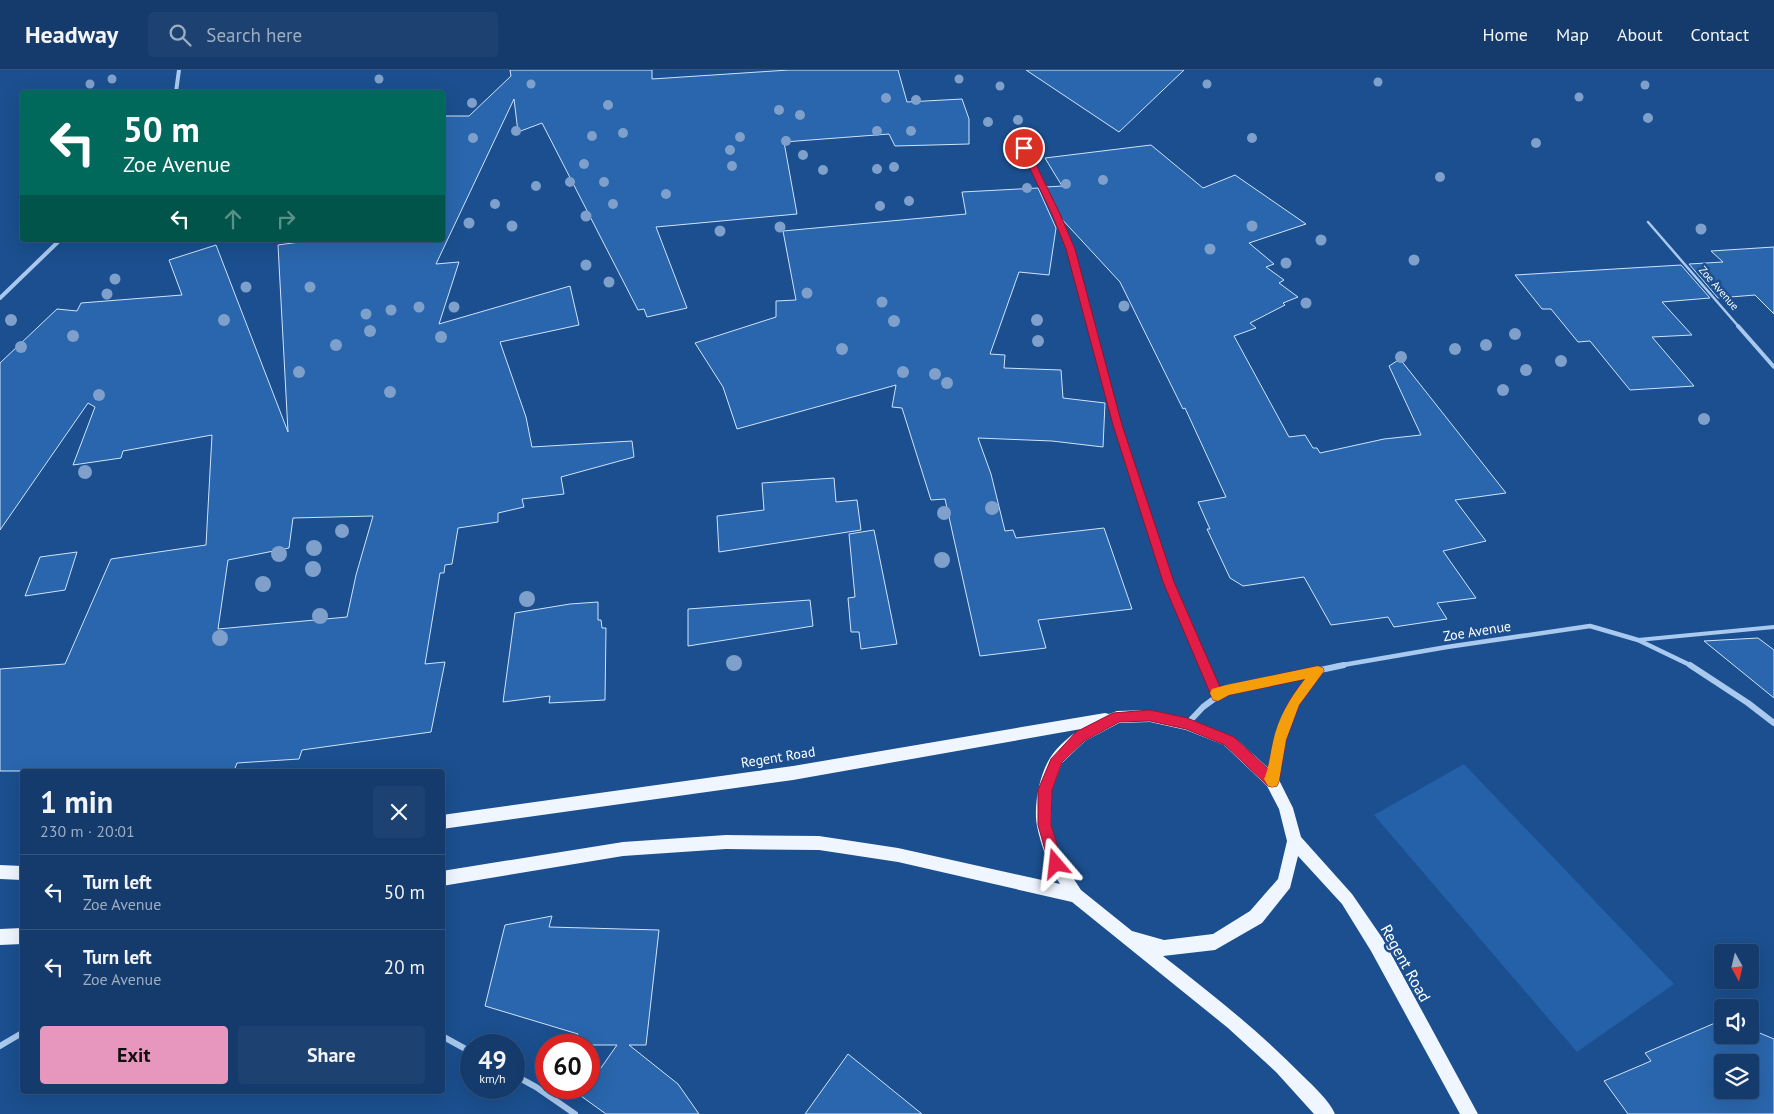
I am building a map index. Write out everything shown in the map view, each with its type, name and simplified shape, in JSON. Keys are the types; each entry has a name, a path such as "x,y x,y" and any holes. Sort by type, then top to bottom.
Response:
{"main road":[{"name":"Regent Road","path":"445,822 793,773 1118,717 1150,716 1187,724 1230,741 1272,781 1286,808 1294,841 1347,899 1372,937 1469,1114"},
{"path":"1118,717 1080,736 1057,759 1045,790 1044,825 1056,864 1076,895 1229,1019 1304,1088 1326,1114"},
{"path":"1128,938 1164,948 1216,942 1256,917 1285,883 1294,841"},
{"path":"445,879 624,849 726,842 819,843 898,855 1076,895"},
{"path":"0,872 20,873"},
{"path":"0,937 20,936"}],"street":[{"path":"176,90 179,70"},
{"path":"1024,148 1056,214 1070,249 1118,425 1168,582 1218,696"},
{"path":"0,298 58,242"},
{"name":"Zoe Avenue","path":"1187,724 1203,707 1226,690 1447,647 1590,626 1638,640 1690,666 1748,703 1774,723"},
{"path":"1272,781 1280,740 1294,702 1318,671"},
{"path":"0,1046 20,1034"},
{"path":"445,1038 460,1046"},
{"path":"525,1080 575,1114"}],"lane":[{"name":"Zoe Avenue","path":"1648,222 1774,367"},
{"name":"Zoe Avenue","path":"1638,640 1774,627"}],"shaded area":[{"path":"1464,764 1674,984 1577,1052 1374,815"}],"building":[{"path":"510,70 652,70 652,79 789,70 898,70 907,102 962,99 969,119 969,144 895,146 889,134 784,142 797,214 656,227 687,308 647,317 644,309 638,310 542,123 518,132 514,99 436,264 459,262 439,324 570,286 579,325 500,342 526,417 532,447 632,441 634,457 561,477 564,494 522,499 524,507 498,513 498,522 458,528 452,564 445,565 444,573 440,573 425,664 445,662 431,732 302,750 299,759 237,763 235,769 20,769 20,771 0,771 0,669 65,664 111,559 206,545 212,435 123,451 121,458 73,465 95,407 88,403 0,530 0,363 57,309 77,311 81,303 182,295 169,260 216,245 288,432 278,245 300,242 445,242 445,116 469,116 511,76","holes":["373,516 356,575 347,617 218,629 228,560 289,548 293,518"]},
{"path":"1026,70 1184,70 1119,132"},
{"path":"1151,145 1203,188 1235,175 1306,224 1249,243 1274,264 1266,267 1284,280 1279,283 1298,297 1283,303 1285,305 1250,323 1256,328 1234,336 1289,437 1305,435 1313,448 1317,448 1320,453 1384,439 1421,435 1389,366 1400,359 1506,493 1455,500 1486,541 1443,551 1476,598 1437,603 1447,619 1394,627 1388,617 1331,625 1304,577 1243,586 1230,578 1207,529 1210,529 1198,502 1226,497 1185,408 1183,409 1120,282 1058,215 1046,187 1062,186 1045,158"},
{"path":"1038,188 1056,228 1049,275 1019,272 990,354 1005,355 1004,368 1061,370 1063,398 1105,403 1103,447 1052,441 978,438 991,474 1005,531 1013,530 1016,538 1104,528 1132,609 1038,620 1046,648 980,656 945,499 931,500 902,408 892,407 896,385 737,429 723,387 695,343 776,317 776,301 796,300 783,231 966,214 962,192"},
{"path":"1774,247 1774,314 1755,295 1718,298 1689,264 1723,262 1711,251"},
{"path":"1681,265 1710,298 1662,302 1692,335 1652,337 1694,386 1630,390 1590,341 1578,342 1551,309 1542,309 1515,275"},
{"path":"834,478 836,502 857,500 861,530 719,552 717,516 764,510 762,483"},
{"path":"874,530 897,644 861,649 859,632 851,632 848,598 855,597 849,534"},
{"path":"77,552 65,590 25,596 40,557"},
{"path":"810,600 813,626 688,646 688,609"},
{"path":"598,602 598,620 601,620 602,628 606,628 605,700 549,703 550,696 503,702 515,613 570,604"},
{"path":"1758,638 1774,650 1774,698 1704,641"},
{"path":"552,916 549,927 659,930 646,1045 629,1045 678,1084 699,1114 606,1114 585,1099 600,1099 600,1069 617,1045 600,1045 600,1034 578,1034 485,1006 505,925"},
{"path":"1714,1023 1714,1044 1759,1044 1759,1033 1774,1039 1774,1114 1628,1114 1604,1081 1651,1061 1645,1053"},
{"path":"848,1054 922,1114 805,1114"}],"slow traffic":[{"path":"1216,693 1218,696 1226,690 1318,671 1294,702 1280,740 1272,781 1270,779"}],"route":[{"path":"1024,148 1056,214 1070,249 1118,425 1168,582 1218,696 1226,690 1318,671 1294,702 1280,740 1272,781 1230,741 1187,724 1150,716 1118,717 1080,736 1057,759 1045,790 1044,825 1056,864"}]}
